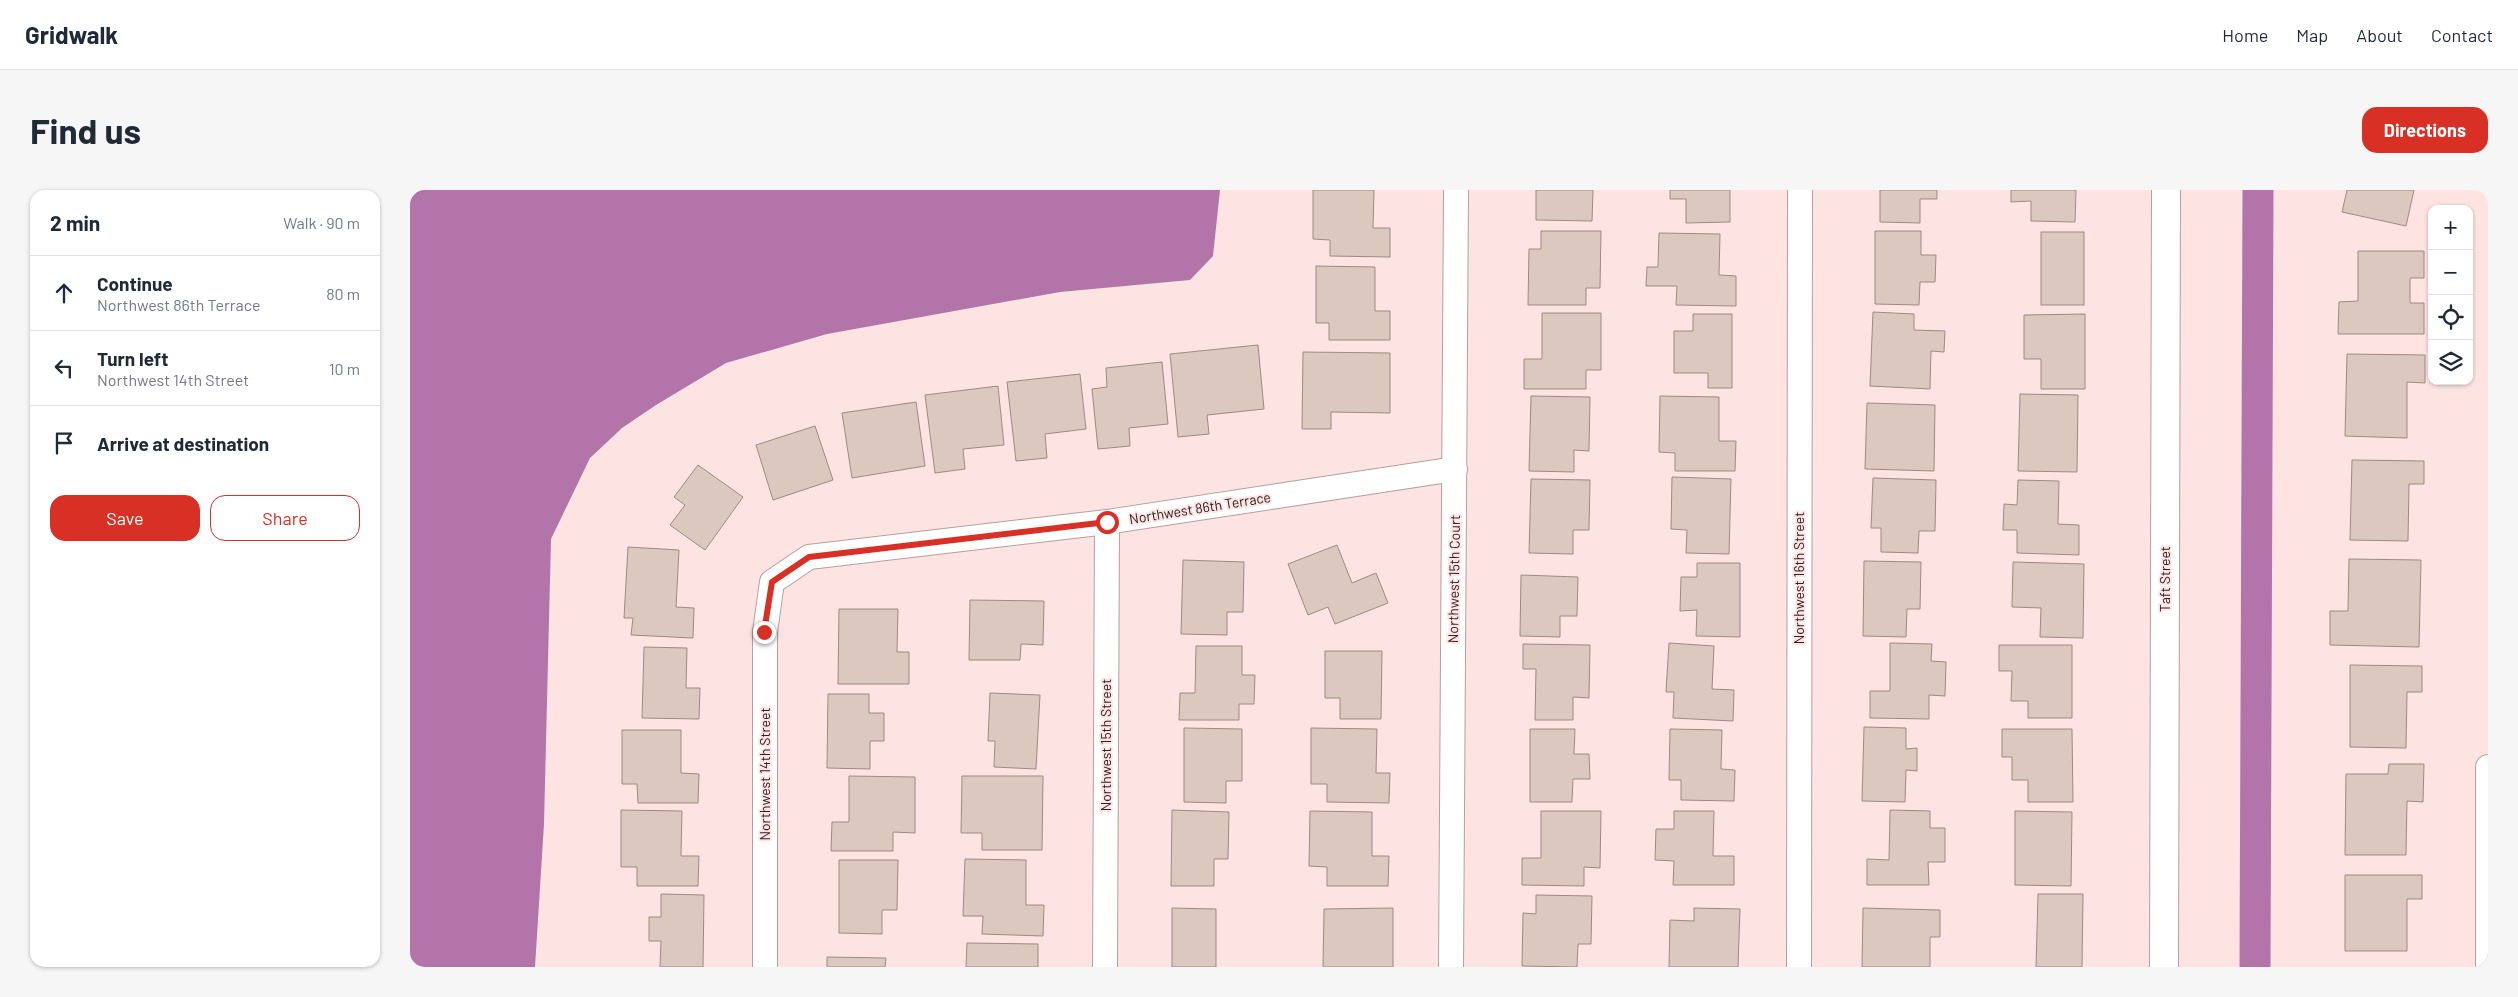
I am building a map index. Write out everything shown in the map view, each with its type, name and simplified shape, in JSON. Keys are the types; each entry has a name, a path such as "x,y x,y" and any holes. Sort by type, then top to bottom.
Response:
{"street":[{"name":"Northwest 15th Court","path":"1451,967 1456,190"},
{"name":"Northwest 16th Street","path":"1799,967 1800,190"},
{"name":"Taft Street","path":"2164,967 2166,190"},
{"name":"Northwest 86th Terrace","path":"772,582 809,557 1107,522 1455,469"},
{"name":"Northwest 15th Street","path":"1104,967 1107,522"},
{"name":"Northwest 14th Street","path":"765,967 764,632 772,582"},
{"path":"2488,767 2488,967"}],"shaded area":[{"path":"410,190 1220,190 1213,256 1190,280 1060,292 827,334 726,363 622,428 590,458 551,539 544,824 535,967 410,967"}],"building":[{"path":"1313,190 1374,190 1373,228 1390,228 1390,257 1330,256 1330,240 1313,239"},
{"path":"1536,190 1593,190 1592,221 1536,220"},
{"path":"1670,190 1730,190 1730,222 1686,223 1686,199 1670,199"},
{"path":"1880,190 1937,190 1937,199 1920,199 1920,223 1880,222"},
{"path":"2011,190 2076,190 2075,222 2031,221 2031,201 2011,202"},
{"path":"2347,190 2414,190 2406,226 2342,212"},
{"path":"1541,231 1601,231 1600,288 1586,288 1586,305 1528,305 1529,249 1541,249"},
{"path":"1875,231 1921,231 1921,255 1936,255 1935,282 1920,282 1919,305 1875,304"},
{"path":"2041,232 2084,232 2084,305 2041,305"},
{"path":"1659,233 1720,234 1719,275 1736,276 1736,306 1676,305 1677,286 1646,286 1647,267 1658,267"},
{"path":"2358,251 2424,251 2424,278 2410,278 2410,303 2424,303 2424,334 2338,334 2339,302 2358,301"},
{"path":"1316,266 1375,267 1375,311 1390,311 1390,340 1329,340 1329,323 1316,323"},
{"path":"1873,312 1914,314 1914,330 1945,331 1944,352 1931,351 1930,389 1870,386"},
{"path":"1542,313 1601,313 1601,370 1586,370 1586,389 1524,389 1524,359 1542,359"},
{"path":"1693,314 1732,314 1732,388 1708,388 1708,373 1674,373 1674,331 1693,331"},
{"path":"2085,314 2085,389 2041,389 2041,359 2024,359 2024,315"},
{"path":"1258,345 1264,409 1207,415 1209,434 1178,437 1170,354"},
{"path":"1303,352 1390,353 1390,413 1331,412 1331,429 1302,429"},
{"path":"2347,354 2425,355 2425,383 2407,382 2407,438 2345,436"},
{"path":"1162,362 1168,424 1129,428 1130,446 1098,449 1092,389 1107,387 1106,368"},
{"path":"1080,374 1086,429 1045,434 1047,458 1016,461 1007,382"},
{"path":"998,386 1004,445 963,449 965,469 935,473 925,395"},
{"path":"2020,394 2078,395 2077,472 2018,471"},
{"path":"1531,396 1590,397 1589,451 1574,450 1574,472 1529,471"},
{"path":"1660,396 1719,397 1719,441 1736,441 1735,471 1675,471 1675,453 1659,452"},
{"path":"916,402 925,466 852,478 842,413"},
{"path":"1867,403 1935,405 1934,471 1865,469"},
{"path":"815,426 833,480 773,500 756,445"},
{"path":"2352,460 2424,461 2424,484 2409,484 2408,541 2350,540"},
{"path":"698,465 743,497 705,550 670,525 685,505 674,497"},
{"path":"1672,477 1731,479 1729,554 1686,553 1687,530 1671,529"},
{"path":"1873,478 1936,480 1935,531 1919,531 1918,553 1881,552 1881,528 1871,528"},
{"path":"1531,479 1590,480 1589,530 1573,530 1573,554 1529,553"},
{"path":"2018,480 2059,481 2058,524 2079,525 2079,555 2017,553 2017,530 2003,530 2004,504 2017,505"},
{"path":"1337,545 1352,583 1376,573 1388,603 1335,624 1328,607 1308,615 1288,564"},
{"path":"628,547 679,550 676,607 694,608 693,638 631,635 633,618 624,618"},
{"path":"2349,559 2421,560 2419,647 2330,645 2330,611 2348,611"},
{"path":"1183,560 1244,562 1243,612 1227,612 1227,635 1181,634"},
{"path":"1864,561 1921,562 1920,609 1907,609 1906,637 1863,636"},
{"path":"2013,562 2084,564 2083,638 2040,637 2041,608 2012,607"},
{"path":"1697,563 1740,563 1740,637 1696,636 1697,610 1680,611 1681,577 1697,577"},
{"path":"1521,575 1578,577 1577,616 1560,616 1560,637 1520,636"},
{"path":"970,600 1044,601 1043,645 1021,644 1020,660 969,660"},
{"path":"839,609 898,609 897,652 909,652 909,684 838,684"},
{"path":"1669,643 1714,646 1712,689 1734,690 1733,721 1673,718 1674,692 1666,692"},
{"path":"1890,643 1932,644 1931,661 1946,662 1945,696 1929,695 1929,719 1870,718 1870,691 1890,691"},
{"path":"1523,644 1590,645 1589,698 1573,697 1573,720 1535,720 1536,669 1523,669"},
{"path":"1999,645 2072,645 2072,718 2028,718 2028,701 2011,701 2012,671 1999,671"},
{"path":"1196,646 1242,646 1242,675 1255,675 1254,704 1239,704 1239,720 1179,720 1180,693 1195,693"},
{"path":"644,647 687,648 686,688 700,688 699,719 642,718"},
{"path":"1325,651 1382,651 1381,719 1340,719 1340,698 1325,698"},
{"path":"2350,665 2422,666 2422,692 2407,692 2406,748 2350,747"},
{"path":"990,693 1040,695 1036,769 994,767 995,741 988,741"},
{"path":"828,694 869,694 869,713 884,713 884,741 870,741 870,769 827,768"},
{"path":"1864,727 1906,728 1906,749 1917,748 1917,771 1906,770 1905,802 1862,801"},
{"path":"1184,728 1242,729 1242,781 1226,781 1226,803 1184,802"},
{"path":"1311,728 1377,729 1376,773 1390,773 1389,803 1327,802 1327,784 1311,784"},
{"path":"1530,729 1575,729 1574,754 1589,754 1590,779 1573,779 1572,802 1530,802"},
{"path":"1670,729 1722,730 1721,769 1735,770 1734,801 1681,800 1681,780 1669,780"},
{"path":"2002,729 2072,729 2073,802 2028,802 2028,780 2012,780 2012,757 2002,757"},
{"path":"622,730 681,730 681,773 699,774 698,803 638,803 637,784 622,784"},
{"path":"2389,764 2424,764 2423,802 2407,801 2406,855 2345,855 2346,774 2388,774"},
{"path":"849,776 915,777 915,833 893,832 893,851 831,851 832,822 849,822"},
{"path":"962,776 1043,776 1042,850 982,850 982,833 961,833"},
{"path":"621,810 682,811 681,856 699,856 698,886 637,886 637,867 621,867"},
{"path":"1172,810 1229,812 1228,859 1214,859 1214,886 1171,886"},
{"path":"1890,810 1930,811 1930,828 1945,828 1945,862 1928,862 1929,885 1867,885 1867,859 1889,860"},
{"path":"1310,811 1372,812 1372,856 1389,856 1388,886 1327,886 1327,867 1309,866"},
{"path":"1541,811 1601,811 1600,868 1584,867 1584,886 1522,885 1522,858 1541,858"},
{"path":"1674,811 1714,811 1713,856 1734,856 1734,885 1673,885 1674,861 1655,860 1656,829 1674,829"},
{"path":"2015,811 2072,812 2071,886 2015,885"},
{"path":"965,859 1026,860 1026,905 1044,905 1043,936 982,934 983,916 963,916"},
{"path":"839,860 898,860 897,910 882,910 882,934 839,933"},
{"path":"2345,875 2422,875 2422,899 2407,899 2407,951 2345,951"},
{"path":"661,894 704,895 703,967 660,967 661,941 649,941 649,917 661,917"},
{"path":"2038,894 2083,894 2082,967 2036,967"},
{"path":"1536,895 1592,896 1591,944 1578,944 1577,967 1522,966 1523,913 1536,914"},
{"path":"1172,908 1216,909 1216,967 1172,967"},
{"path":"1393,908 1393,967 1323,967 1324,909"},
{"path":"1694,908 1740,909 1738,967 1669,967 1670,920 1694,921"},
{"path":"1863,908 1940,910 1940,937 1930,937 1930,967 1862,967"},
{"path":"967,943 1038,944 1038,967 966,967"},
{"path":"827,957 886,958 885,967 827,967"}],"waterway":[{"path":"2255,967 2258,190"}],"route":[{"path":"764,632 772,582 809,557 1107,522"}]}
